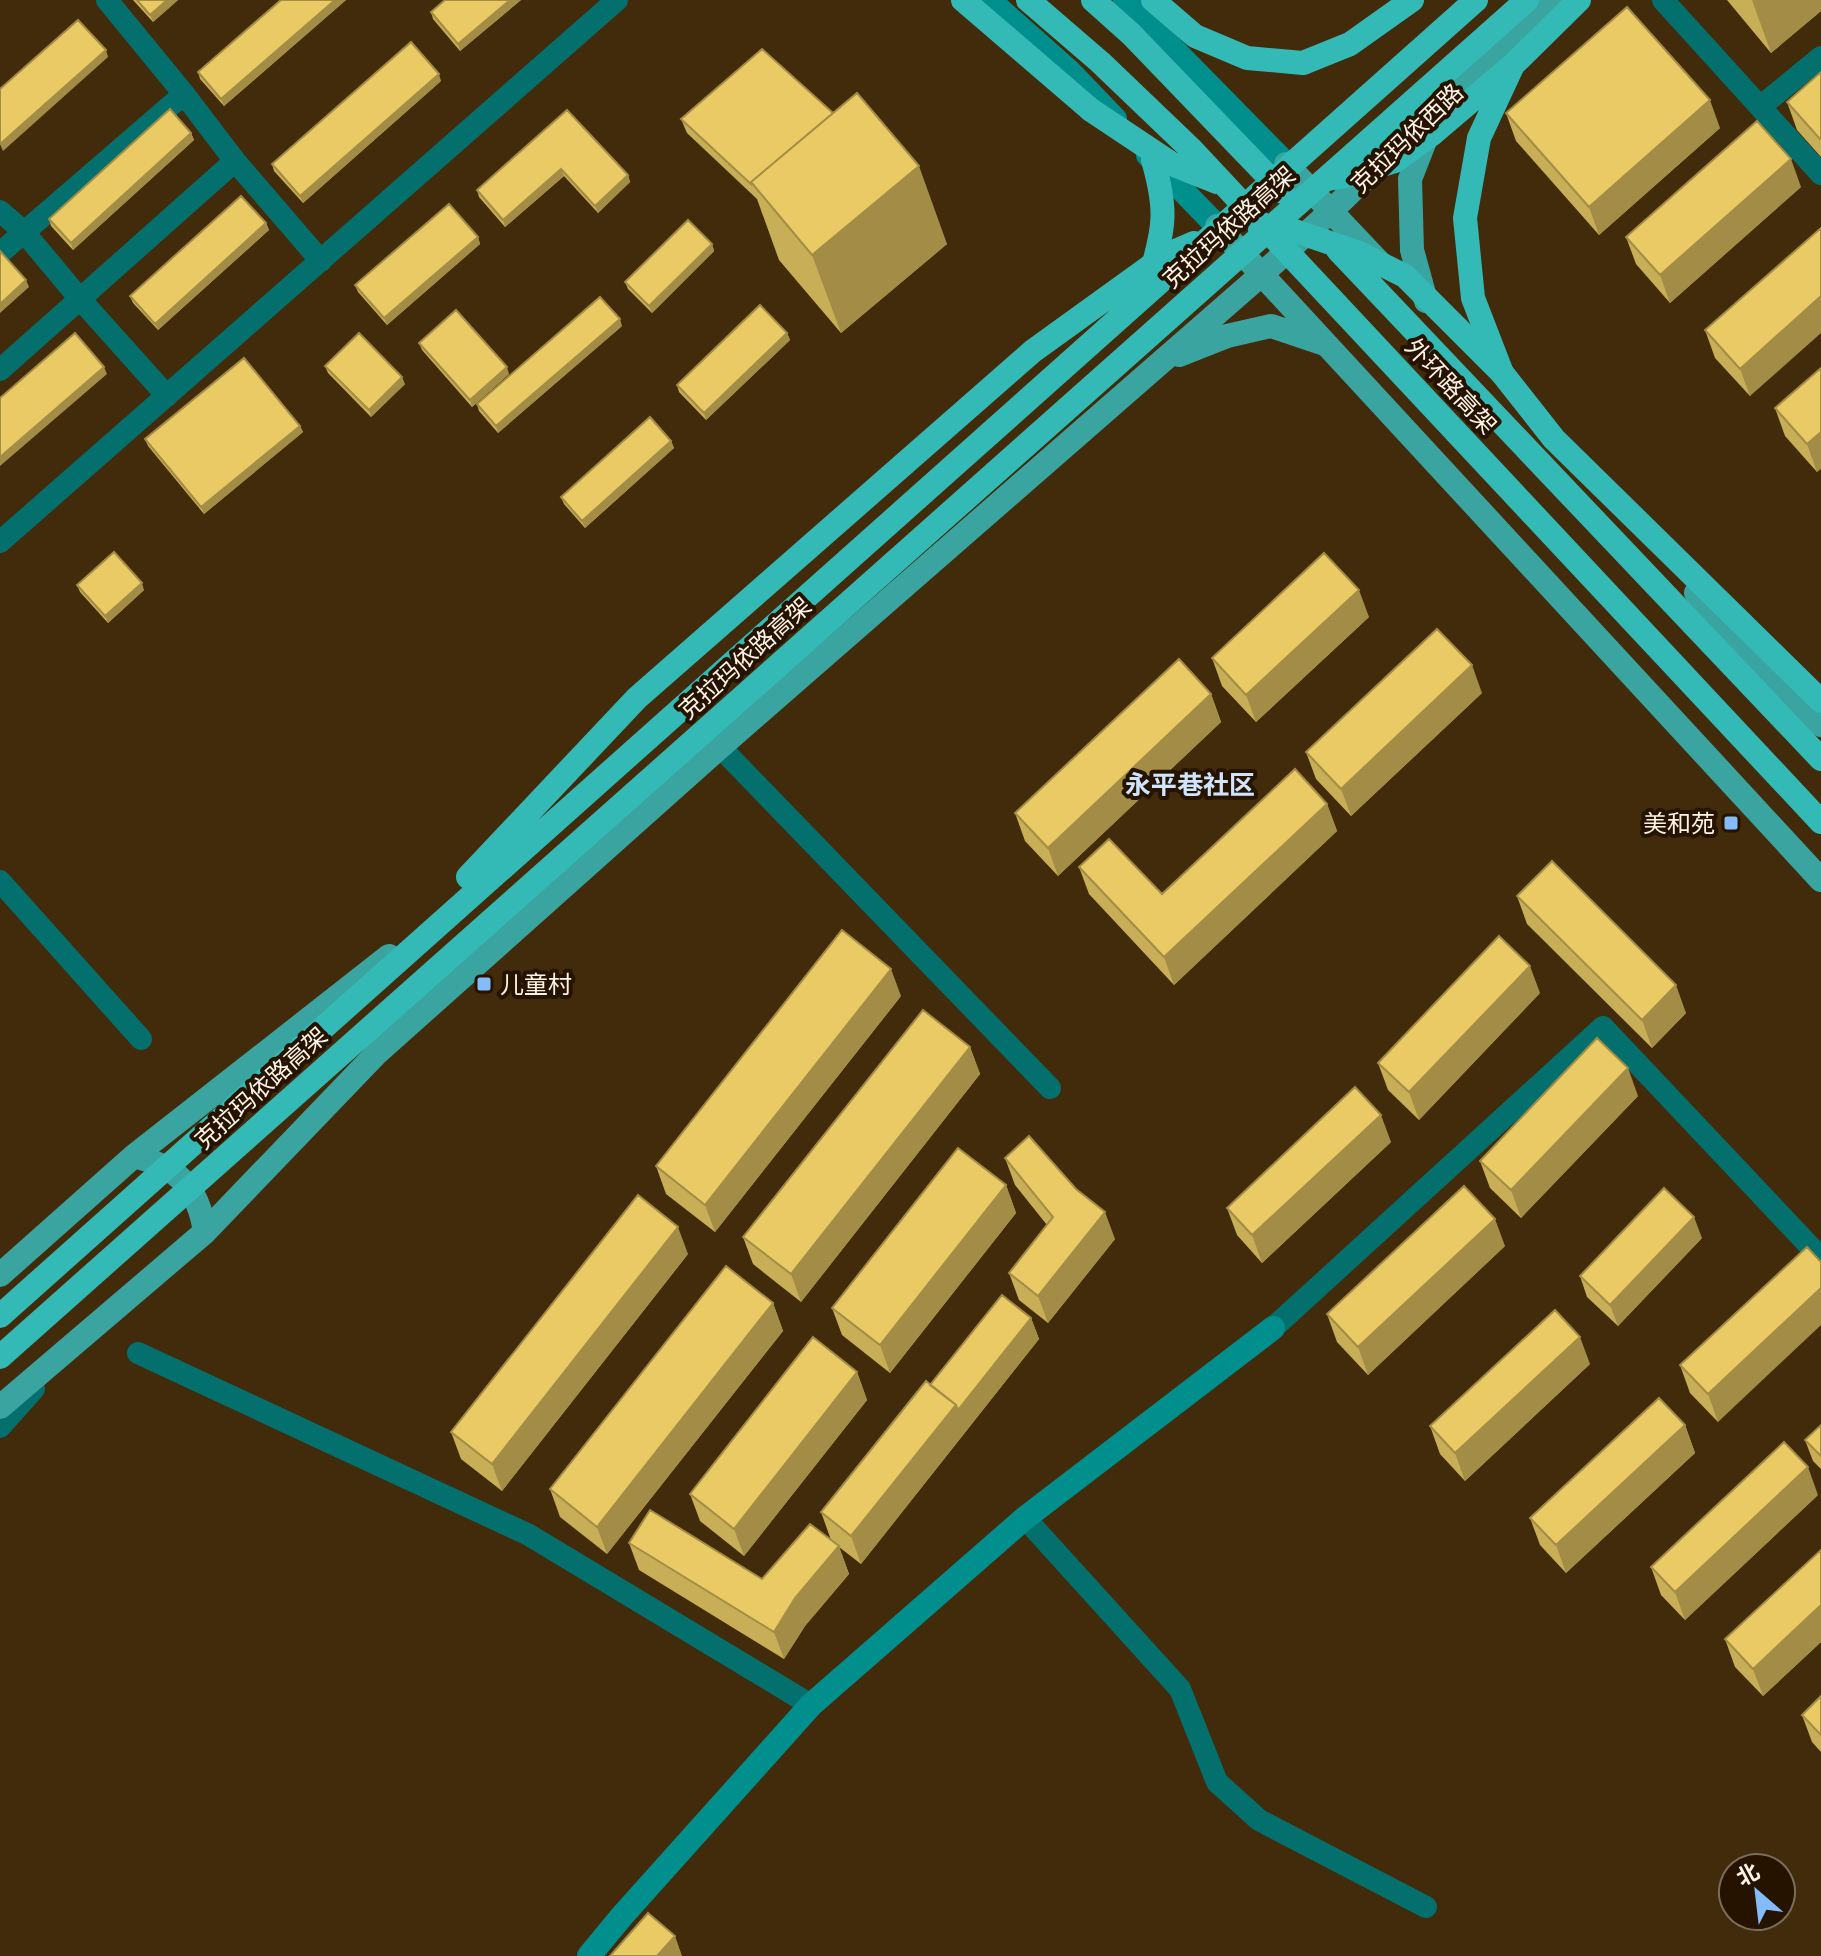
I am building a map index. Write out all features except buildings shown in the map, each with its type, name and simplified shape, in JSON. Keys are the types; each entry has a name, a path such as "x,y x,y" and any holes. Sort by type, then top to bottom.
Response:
{"highway":[{"path":"963,0 1091,110 1172,164 1210,181 1251,187 1346,176 1395,161 1432,134 1513,65 1579,0"},
{"name":"外环路高架","path":"1028,0 1100,62 1192,150 1821,822"},
{"name":"外环路高架","path":"1093,0 1131,34 1229,134 1821,759"},
{"path":"1153,0 1195,36 1247,58 1303,63 1350,44 1412,0"},
{"name":"克拉玛依路高架","path":"0,1316 1478,0"},
{"name":"克拉玛依路高架","path":"0,1357 1527,0"},
{"path":"1502,373 1473,298 1465,218 1479,138 1513,65"},
{"path":"1147,288 1164,214 1162,192 1153,160"},
{"path":"306,1041 520,824 637,698 1033,351 1166,255 1226,230 1295,231 1357,252 1405,276 1502,373 1554,439 1821,701"}],"main road":[{"path":"1,1274 134,1156 399,948 1286,164 1478,0"},
{"name":"克拉玛依西路","path":"0,1407 205,1232 377,1053 720,747 1261,275 1550,0"},
{"path":"1430,315 1412,250 1410,179 1439,107"},
{"path":"1286,164 1821,725"},
{"path":"1217,226 1821,880"},
{"path":"1162,362 1227,336 1271,326 1325,343"},
{"path":"134,1156 156,1161 176,1173 191,1190 201,1210 205,1232"}],"street":[{"path":"107,0 235,161 321,261"},
{"path":"0,542 617,0"},
{"path":"989,0 1070,72 1217,226"},
{"path":"1125,0 1286,164"},
{"path":"1663,0 1821,174"},
{"path":"1760,107 1821,57"},
{"path":"0,253 184,94"},
{"path":"0,370 235,161"},
{"path":"0,211 24,232 167,396"},
{"path":"720,747 1050,1088"},
{"path":"0,881 141,1039"},
{"path":"589,1956 811,1705 1025,1518 1273,1328 1603,1027 1821,1258"},
{"path":"0,1427 71,1346"},
{"path":"138,1353 529,1535 811,1705"},
{"path":"1025,1518 1180,1689 1217,1782 1259,1820 1426,1907"}],"place":[{"name":"美和苑","path":"1731,823"},
{"name":"儿童村","path":"484,984"}],"district":[{"name":"永平巷社区","path":"1190,785"}]}
